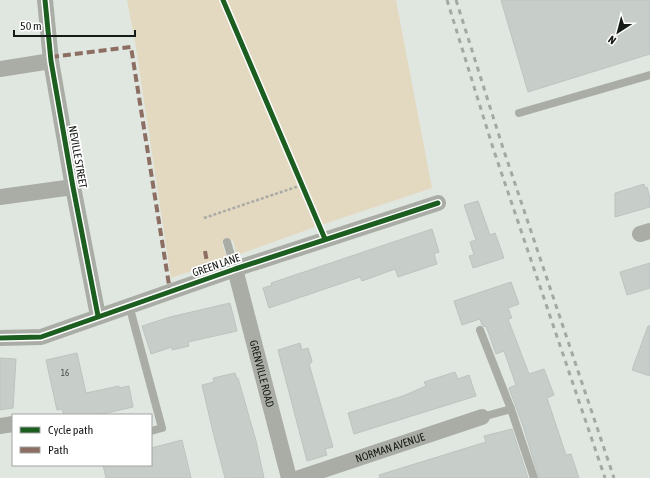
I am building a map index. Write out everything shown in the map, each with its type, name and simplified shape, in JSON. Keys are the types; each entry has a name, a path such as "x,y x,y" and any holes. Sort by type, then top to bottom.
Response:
{"street":[{"name":"NEVILLE STREET","path":"45,0 51,61 73,187 98,316"},
{"path":"0,69 51,61"},
{"path":"0,197 73,187"},
{"name":"GREEN LANE","path":"0,338 41,337 129,305 438,202"},
{"name":"GRENVILLE ROAD","path":"235,269 289,478"},
{"name":"NORMAN AVENUE","path":"298,478 482,417"},
{"path":"0,426 12,424"}],"lane":[{"path":"518,113 650,76"},
{"path":"228,242 235,269"},
{"path":"129,305 162,428 152,431"},
{"path":"480,330 511,409 534,478"},
{"path":"482,417 511,409"}],"path":[{"path":"299,178 305,191"},
{"path":"204,218 302,184"}],"shaded area":[{"path":"127,0 396,0 432,188 237,255 233,240 222,244 227,259 171,278 135,42"}],"building":[{"path":"501,0 650,0 650,54 528,92"},
{"path":"644,184 645,188 647,187 650,198 650,207 615,217 615,193"},
{"path":"478,201 490,235 495,233 504,258 473,268 469,256 474,255 470,242 476,240 464,205"},
{"path":"432,229 439,252 434,254 437,264 398,277 395,269 362,281 360,277 269,308 263,288 272,285 271,283"},
{"path":"650,263 650,288 627,295 620,272"},
{"path":"511,282 519,304 508,308 512,318 508,319 529,374 544,369 554,395 547,398 566,455 571,454 579,478 539,478 523,426 509,388 516,385 504,351 496,354 486,326 484,327 482,325 480,319 462,325 454,301"},
{"path":"230,303 237,331 188,342 189,346 172,350 172,347 151,354 142,326 170,317"},
{"path":"648,326 650,326 650,376 632,370"},
{"path":"300,343 302,350 308,348 312,361 309,364 333,447 325,449 327,455 307,461 278,350"},
{"path":"77,353 86,393 119,386 119,388 129,386 133,407 102,414 64,414 62,409 57,410 46,360"},
{"path":"0,358 16,359 13,408 0,410"},
{"path":"455,372 458,379 469,375 476,396 354,434 348,413 403,396 426,386 424,382"},
{"path":"235,373 237,379 238,378 256,441 264,478 225,478 202,385 214,382 213,378"},
{"path":"512,429 528,478 380,478 379,475 486,442 484,436"},
{"path":"182,440 191,478 106,478 103,466 152,466 152,448"}],"railway":[{"path":"447,0 494,151 605,478"},
{"path":"456,0 503,148 614,478"}],"marked path":[{"path":"51,57 131,47 170,291"},
{"path":"205,251 210,278"}],"cycle path":[{"path":"45,0 51,61 73,187 98,316"},
{"path":"223,0 325,239"},
{"path":"0,338 41,337 235,269 438,203"}]}
